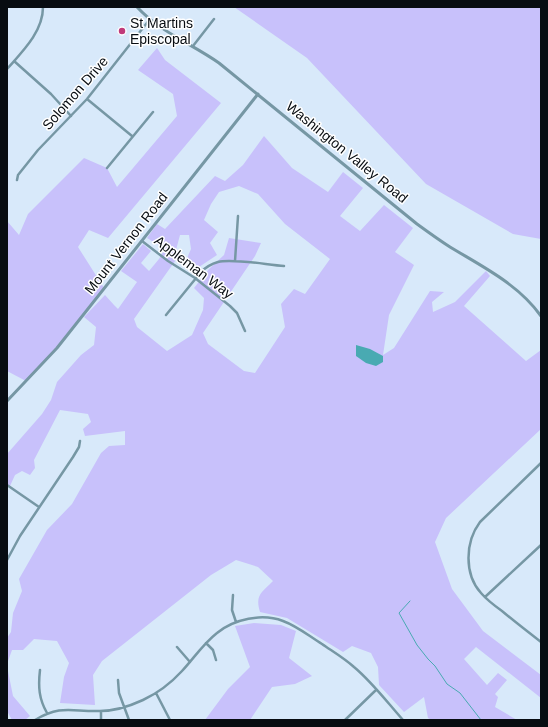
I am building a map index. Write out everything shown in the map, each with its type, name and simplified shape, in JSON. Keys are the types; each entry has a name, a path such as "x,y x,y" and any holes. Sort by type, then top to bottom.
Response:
{"street":[{"path":"7,69 36,31 43,15 43,7"},
{"name":"Washington Valley Road","path":"137,7 167,32 193,46 219,63 417,224 449,246 508,282 528,300 541,316"},
{"name":"Solomon Drive","path":"17,180 18,175 38,150 86,99 150,19"},
{"path":"193,46 214,19"},
{"path":"14,61 46,89 71,116"},
{"name":"Mount Vernon Road","path":"7,401 57,348 258,94"},
{"path":"86,99 132,136"},
{"path":"107,168 153,112"},
{"path":"235,261 238,216"},
{"name":"Appleman Way","path":"142,241 168,261 195,278 234,310 245,331"},
{"path":"166,315 195,278 205,268 212,264 221,261 235,261 284,266"},
{"path":"7,560 39,507 73,457 79,447 80,441"},
{"path":"541,463 480,522 471,538 468,549 470,571 477,588 485,597 541,641"},
{"path":"7,485 39,507"},
{"path":"485,597 541,545"},
{"path":"233,595 232,610 236,622"},
{"path":"35,720 47,713 66,710 101,711 125,707 143,700 156,693 173,680 206,643 220,630 236,622 260,618 277,619 303,631 349,663 404,720"},
{"path":"206,643 212,650 216,660"},
{"path":"177,647 190,662"},
{"path":"40,670 38,684 39,695 47,713"},
{"path":"118,680 119,693 129,720"},
{"path":"345,720 376,690"},
{"path":"156,693 170,720"},
{"path":"100,720 101,711"}],"shaded area":[{"path":"234,7 541,7 541,239 513,234 426,184 307,58"},
{"path":"157,48 165,60 221,103 108,238 89,230 78,247 104,288 57,348 26,381 7,371 7,221 19,235 28,214 84,158 107,168 117,187 177,116 173,94 138,70"},
{"path":"264,136 292,168 328,192 343,172 363,188 340,216 360,231 384,205 413,228 395,252 414,265 389,315 383,355 394,348 430,291 444,292 432,302 433,312 455,302 486,271 490,276 464,306 526,361 541,350 541,429 446,518 435,542 452,589 483,631 541,675 541,698 476,647 464,659 487,685 498,673 507,680 495,694 498,697 495,707 517,720 431,720 428,718 424,697 404,712 379,685 378,667 371,653 352,646 343,652 287,618 260,612 258,602 260,595 273,581 258,567 236,560 211,575 102,661 93,675 95,705 60,703 64,677 69,663 57,641 34,639 23,650 12,650 7,664 7,638 11,632 13,613 22,591 19,579 47,530 72,504 101,453 109,446 125,445 125,431 85,436 83,429 91,422 88,414 60,410 34,460 35,468 30,475 22,471 15,475 10,486 7,484 7,454 42,414 51,400 57,382 81,355 94,345 96,327 84,317 105,295 118,309 137,282 121,271 143,244 151,251 141,263 149,271 159,259 165,249 147,238 157,224 165,229 215,176 225,181 243,165","holes":["239,186 258,194 285,224 330,259 305,294 294,289 281,304 285,327 255,373 244,371 208,344 203,333 255,256 261,243 229,238 224,255 209,269 194,288 204,298 203,310 192,335 167,351 137,327 134,319 180,254 176,250 180,235 189,235 191,249 184,265 193,271 217,255 210,243 218,232 204,220 211,204 219,192"]},
{"path":"254,623 281,625 296,631 289,658 312,676 295,684 272,687 250,720 205,720 228,689 250,667 235,626"},
{"path":"7,666 13,696 30,716 25,720 12,720 7,711"}],"water":[{"path":"356,345 370,349 383,356 383,362 376,366 366,363 356,356"}],"waterway":[{"path":"410,601 399,613 417,645 435,666 447,684 460,693 481,720"}],"place":[{"name":"St Martins Episcopal","path":"122,31"}]}
